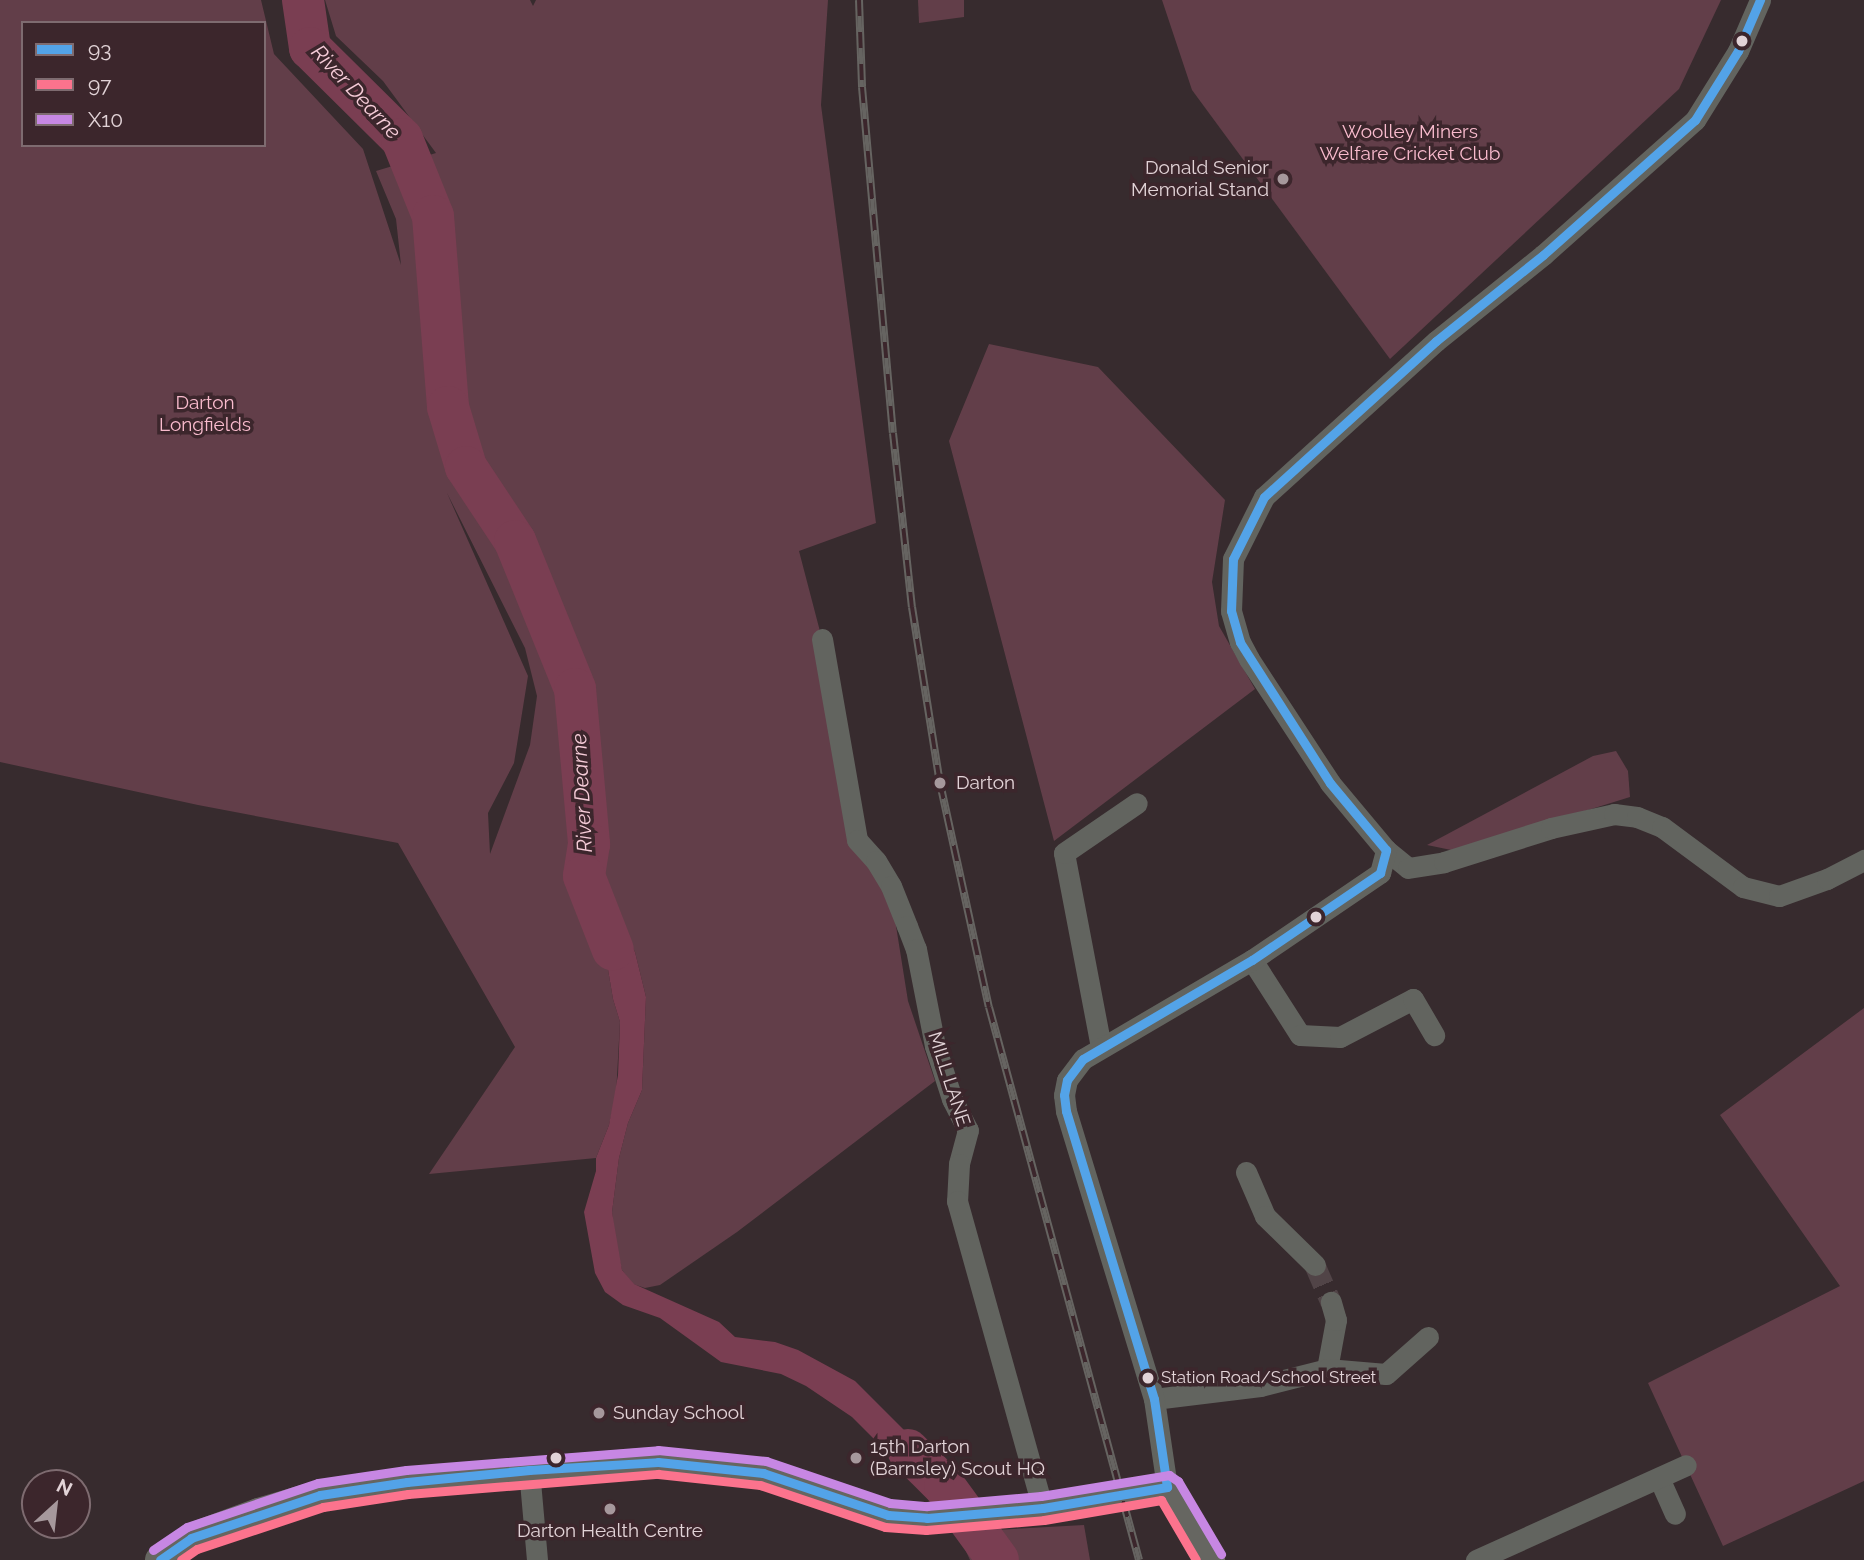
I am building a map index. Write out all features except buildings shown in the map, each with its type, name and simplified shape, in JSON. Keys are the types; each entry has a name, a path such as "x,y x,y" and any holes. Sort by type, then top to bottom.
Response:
{"main road":[{"path":"160,1560 191,1538 259,1513 320,1496 407,1482 529,1470 658,1462 763,1473 888,1514 940,1517 1043,1508 1167,1487 1210,1560"}],"street":[{"path":"1760,0 1738,51 1695,120 1543,255 1436,341 1264,497 1246,528 1233,559 1231,611 1240,642 1330,783 1386,850 1408,868 1444,862 1551,828 1614,814 1637,817 1662,827 1743,887 1779,896 1827,879 1864,860"},
{"name":"MILL LANE","path":"829,650 858,840 876,861 891,886 907,926 916,950 936,1045 952,1098 968,1130 959,1164 957,1201 1043,1508"},
{"path":"1101,1047 1063,853 1137,803"},
{"path":"1167,1487 1154,1399 1066,1111 1064,1095 1074,1068 1101,1047 1252,960 1380,873 1386,850"},
{"path":"1252,960 1300,1035 1340,1037 1413,999 1434,1035"},
{"path":"1246,1172 1265,1216 1315,1265"},
{"path":"1327,1369 1336,1320 1331,1301"},
{"path":"1154,1399 1260,1386 1327,1369 1386,1374 1428,1337"},
{"path":"1476,1560 1686,1465"},
{"path":"529,1470 537,1560"},
{"path":"1658,1478 1675,1514"}],"green space":[{"name":"Darton Longfields","path":"0,0 261,0 274,54 363,149 401,265 396,219 376,171 436,153 383,81 336,36 325,0 530,0 533,6 536,0 828,0 821,105 876,523 799,551 822,639 857,840 893,907 908,1001 935,1081 737,1232 660,1285 645,1288 633,1284 622,1270 612,1212 619,1158 628,1123 642,1090 646,997 635,952 601,889 587,900 602,934 613,999 620,1022 616,1095 609,1125 596,1158 429,1174 515,1047 398,843 198,805 0,762","holes":["447,493 525,648 537,696 530,745 490,854 488,813 514,763 528,676"]},
{"path":"918,0 964,0 964,17 919,23"},
{"name":"Woolley Miners Welfare Cricket Club","path":"1162,0 1721,0 1679,89 1390,359 1192,90"},
{"path":"989,344 1098,367 1225,500 1212,582 1219,626 1255,689 1054,841 949,441"},
{"path":"1616,751 1628,771 1630,797 1456,851 1427,845 1593,756"},
{"path":"1864,1008 1864,1481 1723,1546 1648,1383 1840,1286 1720,1115"},
{"path":"1084,1525 1090,1560 970,1560 957,1532"}],"shaded area":[{"path":"600,889 635,952 646,997 642,1090 628,1123 619,1158 612,1212 622,1270 634,1284 719,1322 735,1337 775,1342 798,1350 855,1381 953,1479 973,1492 923,1492 918,1483 852,1417 806,1386 781,1374 721,1362 660,1318 623,1305 605,1292 595,1273 584,1212 596,1171 596,1158 609,1125 618,1075 620,1022 613,999 602,934 587,900"}],"waterway":[{"name":"River Dearne","path":"303,0 310,48 402,139 433,216 448,407 466,467 515,541 575,689 589,844 584,876 613,950"},
{"name":"River Dearne","path":"908,1450 945,1487 998,1560"}],"tunnel":[{"path":"1315,1265 1331,1302"}],"railway":[{"path":"859,0 862,87 893,433 912,607 940,783 989,1007 1139,1560"}],"transit line":[{"name":"93","path":"160,1560 191,1538 320,1495 407,1482 529,1470 658,1462 763,1473 888,1515 927,1518 1043,1508 1167,1487 1154,1399 1066,1111 1064,1095 1067,1080 1083,1059 1252,960 1380,873 1386,850 1330,783 1240,642 1231,611 1233,559 1264,497 1436,341 1543,255 1695,120 1738,51 1760,0"},
{"name":"X10","path":"153,1550 187,1527 318,1483 406,1470 658,1450 766,1461 890,1503 927,1506 1041,1496 1169,1475 1178,1481 1221,1554"},
{"name":"97","path":"181,1560 197,1549 323,1507 408,1494 658,1474 760,1485 885,1527 926,1530 1044,1520 1161,1500 1196,1560"}],"place":[{"name":"Donald Senior Memorial Stand","path":"1283,179"},
{"name":"Darton","path":"940,783"},
{"name":"Station Road/School Street","path":"1148,1378"},
{"name":"Sunday School","path":"599,1413"},
{"name":"15th Darton (Barnsley) Scout HQ","path":"856,1458"},
{"name":"Darton Health Centre","path":"610,1509"}]}
